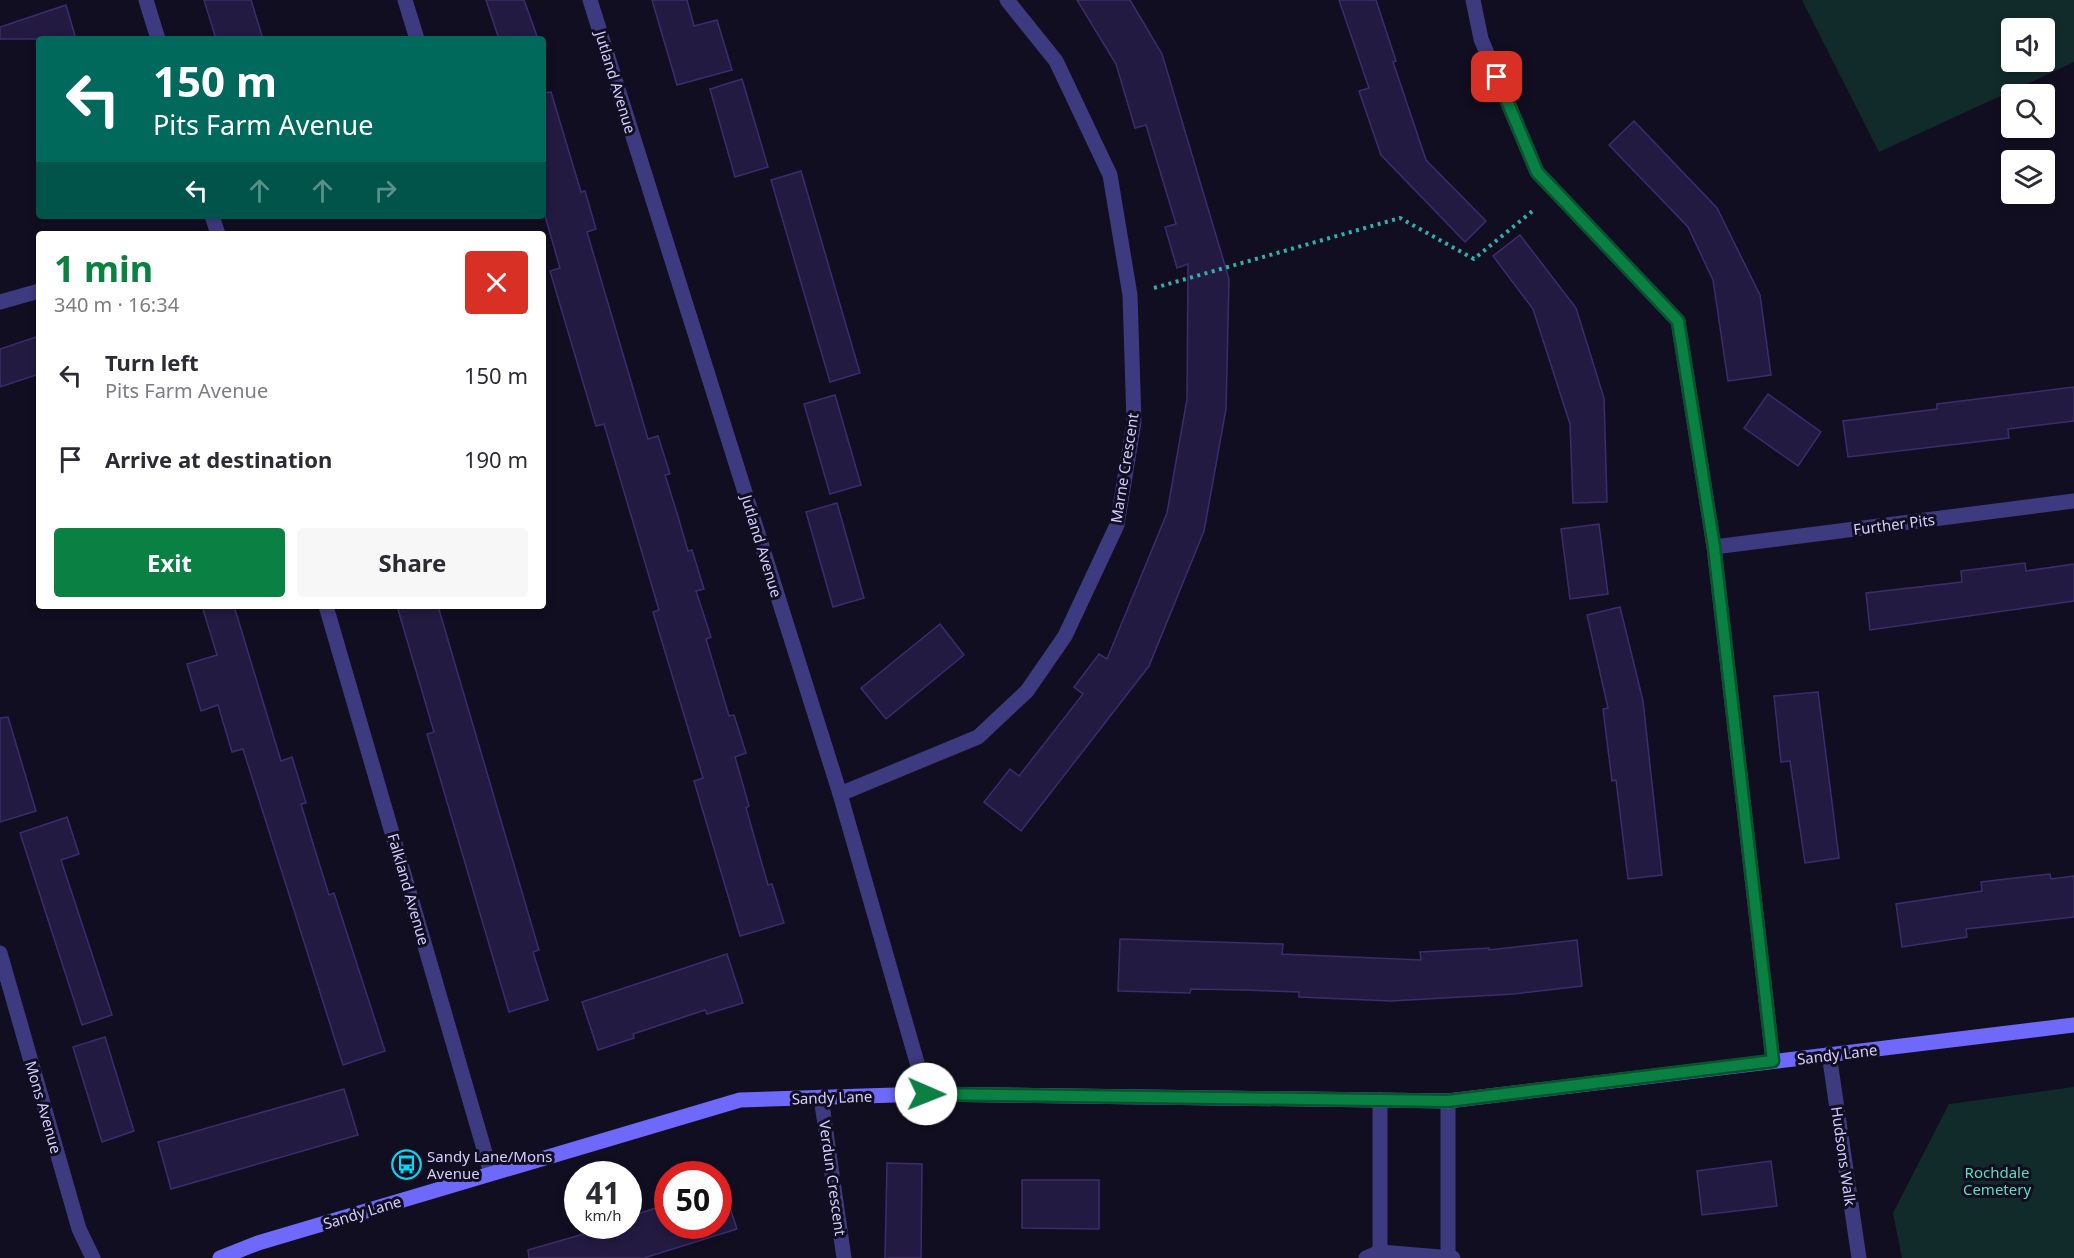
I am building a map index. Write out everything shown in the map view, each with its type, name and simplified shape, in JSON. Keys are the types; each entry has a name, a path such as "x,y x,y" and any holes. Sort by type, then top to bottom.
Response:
{"main road":[{"name":"Sandy Lane","path":"220,1258 258,1243 740,1100 926,1094 1448,1101 2074,1025"}],"street":[{"path":"146,0 157,36"},
{"path":"405,0 416,36"},
{"name":"Jutland Avenue","path":"590,0 840,794 926,1094"},
{"name":"Marne Crescent","path":"840,794 978,737 1027,691 1065,636 1116,525 1134,422 1130,295 1110,175 1056,61 1007,0"},
{"path":"1473,0 1480,39 1537,172 1678,321 1714,547 1773,1061"},
{"path":"0,302 36,292"},
{"name":"Further Pits","path":"1714,547 2074,501"},
{"name":"Falkland Avenue","path":"327,609 492,1173"},
{"name":"Mons Avenue","path":"0,953 80,1229 93,1258"},
{"name":"Hudsons Walk","path":"1829,1054 1859,1258"},
{"name":"Verdun Crescent","path":"821,1097 844,1258"},
{"path":"1380,1100 1373,1255 1451,1257 1448,1101"}],"path":[{"path":"1130,295 1400,218 1474,259 1556,192"}],"green space":[{"path":"1802,0 2074,0 2074,62 2055,71 2055,18 2001,18 2001,72 2052,72 2026,84 2001,84 2001,96 1879,152"},
{"name":"Rochdale Cemetery","path":"2074,1087 2074,1258 1902,1258 1893,1213 1949,1104"}],"building":[{"path":"204,0 251,0 262,36 215,36"},
{"path":"486,0 524,0 537,36 498,36"},
{"path":"652,0 687,0 694,26 717,20 732,70 677,85"},
{"path":"1077,0 1130,0 1162,54 1229,279 1226,409 1204,531 1149,666 1021,831 984,802 1010,769 1019,776 1083,694 1074,687 1099,654 1107,659 1167,513 1187,399 1188,264 1177,268 1165,227 1176,224 1146,125 1135,128 1116,64"},
{"path":"1339,0 1376,0 1396,61 1393,62 1426,160 1486,221 1465,242 1381,155 1359,91 1369,88"},
{"path":"66,5 75,36 0,39 0,27"},
{"path":"742,79 768,167 735,177 710,89"},
{"path":"551,92 581,192 585,191 596,229 587,232 648,439 658,436 670,474 665,475 688,551 692,550 704,589 696,591 711,637 706,639 729,716 734,715 746,753 735,757 749,806 746,808 768,885 772,884 784,923 740,936 694,781 703,778 653,612 659,610 604,424 596,426 550,271 560,268 546,219 546,93"},
{"path":"1634,121 1717,208 1760,295 1771,375 1728,381 1713,280 1688,227 1609,145"},
{"path":"801,171 860,373 830,382 771,180"},
{"path":"1520,235 1576,308 1604,398 1607,502 1573,503 1570,424 1533,309 1493,256"},
{"path":"36,337 36,375 0,387 0,349"},
{"path":"2074,387 2074,421 2008,429 2009,438 1848,457 1843,421 1937,409 1937,404"},
{"path":"1768,394 1821,432 1798,466 1744,428"},
{"path":"835,395 861,485 830,494 804,404"},
{"path":"837,503 864,598 833,607 806,512"},
{"path":"1599,524 1608,594 1570,599 1561,529"},
{"path":"2025,563 2026,571 2074,564 2074,601 1870,630 1866,593 1962,582 1961,571"},
{"path":"1620,607 1643,701 1662,875 1628,879 1616,780 1612,781 1603,709 1608,708 1587,615"},
{"path":"203,609 235,609 281,761 292,757 306,803 301,804 329,895 334,893 385,1051 343,1065 243,749 232,752 218,705 201,711 187,664 217,655"},
{"path":"398,609 439,609 539,950 533,952 548,1000 509,1012 427,734 434,732"},
{"path":"940,624 964,655 886,719 861,688"},
{"path":"1818,692 1839,858 1805,863 1790,761 1781,762 1774,696"},
{"path":"8,717 36,811 0,822 0,718"},
{"path":"67,817 79,854 61,860 112,1015 82,1025 20,833"},
{"path":"2050,874 2051,879 2074,876 2074,917 1966,929 1967,937 1902,947 1896,904 1982,891 1981,882"},
{"path":"1120,939 1283,944 1282,954 1421,960 1420,952 1489,948 1489,950 1577,940 1582,986 1514,994 1391,1001 1299,997 1299,992 1191,989 1190,993 1118,991"},
{"path":"727,954 743,1003 707,1014 705,1010 633,1034 634,1038 598,1050 582,1002"},
{"path":"105,1037 134,1131 102,1142 73,1047"},
{"path":"344,1089 358,1135 171,1189 158,1142"},
{"path":"1771,1161 1777,1206 1702,1215 1697,1171"},
{"path":"887,1163 922,1164 921,1258 885,1258"},
{"path":"1022,1180 1099,1180 1099,1229 1022,1228"},
{"path":"654,1209 654,1239 705,1239 644,1258 529,1258 528,1250 566,1239 642,1239 642,1212"},
{"path":"732,1214 737,1229 732,1231"}],"place":[{"name":"Sandy Lane/Mons Avenue","path":"406,1165"}],"route":[{"path":"926,1094 1448,1101 1773,1061 1714,547 1678,321 1537,172 1497,77"}]}
